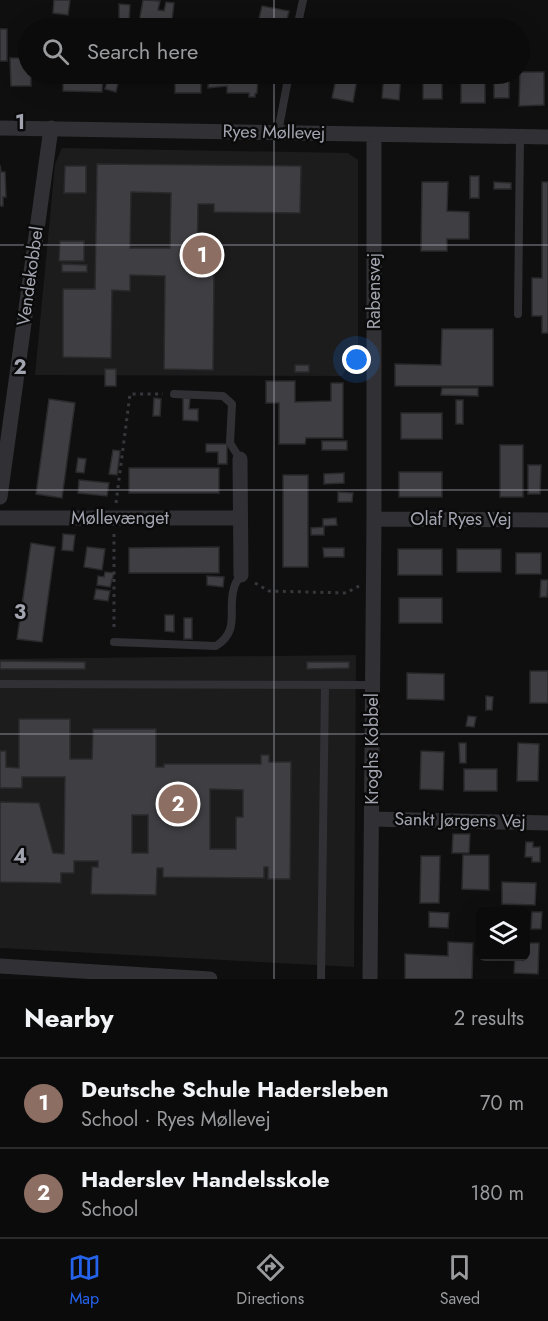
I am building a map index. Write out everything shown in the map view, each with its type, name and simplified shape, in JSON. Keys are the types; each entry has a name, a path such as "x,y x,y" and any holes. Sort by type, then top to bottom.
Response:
{"street":[{"name":"Ryes Møllevej","path":"0,128 548,137"},
{"name":"Vendekobbel","path":"0,497 51,128"},
{"name":"Rabensvej","path":"374,134 374,519"},
{"path":"240,459 241,575"},
{"name":"Møllevænget","path":"0,518 240,519"},
{"name":"Olaf Ryes Vej","path":"374,519 548,520"},
{"name":"Kroghs Kobbel","path":"370,979 374,519"},
{"name":"Sankt Jørgens Vej","path":"372,819 548,823"},
{"path":"0,966 89,975 210,979"}],"lane":[{"path":"299,18 303,0"},
{"path":"278,132 287,84"},
{"path":"518,314 520,137"},
{"path":"174,394 223,396 232,404 230,443 240,459"},
{"path":"114,642 216,645 224,641 231,630 233,588 241,575"},
{"path":"0,684 373,685"},
{"path":"321,979 325,686"}],"path":[{"path":"114,642 114,518 130,394 174,394"},
{"path":"241,575 269,591 346,593 374,579"}],"shaded area":[{"path":"62,148 348,153 358,160 358,346 342,376 35,375 55,164"},
{"path":"356,655 354,967 0,948 0,659"}],"building":[{"path":"54,0 70,0 68,15 53,13"},
{"path":"143,0 160,1 158,10 164,11 166,2 174,3 172,18 140,18"},
{"path":"119,4 130,5 129,18 119,18"},
{"path":"262,6 289,11 287,18 259,18"},
{"path":"0,29 7,29 7,61 0,61"},
{"path":"10,58 18,58 18,84 31,84 31,86 11,86"},
{"path":"530,72 544,72 544,105 519,106 520,84 530,84"},
{"path":"63,84 102,84 102,92 63,91"},
{"path":"106,84 118,84 116,92 105,89"},
{"path":"175,84 201,84 201,93 175,93"},
{"path":"208,84 257,84 255,97 249,97 249,93 227,93 227,86 208,88"},
{"path":"335,84 356,84 353,102 332,98"},
{"path":"383,84 400,84 399,100 382,98"},
{"path":"423,84 442,84 442,99 423,99"},
{"path":"461,84 485,84 485,103 461,103"},
{"path":"494,84 509,84 509,98 494,98"},
{"path":"97,164 301,166 300,213 214,212 214,204 198,204 197,273 214,273 213,370 164,369 165,276 130,275 130,291 112,290 111,358 63,357 63,289 95,289","holes":["131,192 171,193 170,248 130,248"]},
{"path":"0,165 1,172 5,172 6,197 3,197 3,206 0,206"},
{"path":"65,166 86,166 86,193 64,193"},
{"path":"470,176 479,176 479,198 470,198"},
{"path":"422,182 448,182 447,211 469,212 469,239 447,239 447,251 421,251"},
{"path":"494,182 511,183 511,189 494,189"},
{"path":"542,182 548,182 548,333 542,333 542,316 532,316 532,278 542,278"},
{"path":"60,241 84,241 84,261 59,261"},
{"path":"62,264 87,265 87,272 62,272"},
{"path":"442,329 493,329 493,386 395,386 395,364 441,365"},
{"path":"295,365 309,365 309,372 295,372"},
{"path":"105,369 116,369 116,386 105,386"},
{"path":"266,381 295,381 295,402 331,401 331,383 343,383 343,438 306,438 305,444 279,444 279,403 266,403"},
{"path":"442,388 478,388 478,396 441,395"},
{"path":"154,398 161,399 160,416 153,416"},
{"path":"183,398 190,398 189,409 198,409 198,421 183,420"},
{"path":"49,399 75,403 62,498 36,494"},
{"path":"456,400 463,400 463,424 456,424"},
{"path":"401,413 442,413 442,439 401,439"},
{"path":"322,441 347,441 347,450 322,450"},
{"path":"206,444 227,444 227,464 218,464 218,452 206,452"},
{"path":"500,445 523,445 523,497 500,497"},
{"path":"113,450 120,451 117,475 109,474"},
{"path":"78,458 86,459 84,473 76,472"},
{"path":"528,465 541,465 540,494 528,494"},
{"path":"129,468 219,468 219,493 129,493"},
{"path":"399,472 442,472 442,497 399,497"},
{"path":"344,473 344,483 324,484 324,474"},
{"path":"283,475 308,475 308,567 283,567"},
{"path":"79,480 109,483 107,496 78,493"},
{"path":"338,492 353,493 352,502 338,502"},
{"path":"336,518 337,525 323,526 323,519"},
{"path":"324,527 324,535 311,535 311,528"},
{"path":"63,534 75,535 73,551 62,550"},
{"path":"31,543 55,547 42,642 17,639"},
{"path":"87,547 105,549 102,570 84,567"},
{"path":"219,547 219,573 129,573 129,548"},
{"path":"323,548 344,548 344,557 324,557"},
{"path":"398,549 442,549 442,575 398,575"},
{"path":"457,549 501,549 501,572 457,572"},
{"path":"516,553 541,553 541,574 516,574"},
{"path":"105,572 114,573 110,587 97,585 98,576 104,577"},
{"path":"207,576 224,577 223,587 207,585"},
{"path":"541,580 548,580 547,597 540,597"},
{"path":"96,589 110,591 108,601 94,599"},
{"path":"399,598 442,598 442,623 399,623"},
{"path":"165,615 174,615 174,632 165,631"},
{"path":"184,618 192,618 192,639 184,639"},
{"path":"0,661 85,662 85,669 0,669"},
{"path":"307,662 349,662 349,668 307,669"},
{"path":"530,671 548,671 548,703 530,703"},
{"path":"407,673 444,674 444,700 407,699"},
{"path":"486,696 493,697 492,710 486,710"},
{"path":"468,716 476,717 474,727 466,726"},
{"path":"19,719 70,719 70,759 92,759 93,729 156,729 156,767 164,767 164,764 261,764 261,755 269,755 269,762 291,762 290,879 268,879 268,867 264,867 264,878 163,877 163,868 157,868 156,895 91,894 92,867 98,867 98,861 74,861 74,873 61,873 61,883 0,882 0,802 39,803 53,853 64,854 65,777 22,777 22,788 0,788 0,751 6,751 6,767 19,768","holes":["210,789 243,790 243,817 236,817 236,849 210,849","132,815 148,815 148,853 132,853"]},
{"path":"459,743 466,743 466,763 460,763"},
{"path":"518,743 539,744 538,781 517,781"},
{"path":"421,751 444,752 443,790 420,789"},
{"path":"464,769 497,769 497,791 464,791"},
{"path":"453,834 470,834 469,853 452,853"},
{"path":"526,842 533,842 533,847 540,847 540,862 532,862 532,857 525,857"},
{"path":"463,855 489,855 489,890 462,889"},
{"path":"421,856 440,856 439,903 420,903"},
{"path":"502,882 536,883 535,905 502,904"},
{"path":"429,912 449,913 448,928 429,927"},
{"path":"532,912 542,912 541,929 531,929"},
{"path":"448,942 473,943 472,979 405,979 405,954 448,956"},
{"path":"530,943 539,943 538,974 514,973 515,961 530,961"}],"place":[{"name":"Deutsche Schule Hadersleben","path":"202,255"},
{"name":"Haderslev Handelsskole","path":"178,804"}]}
